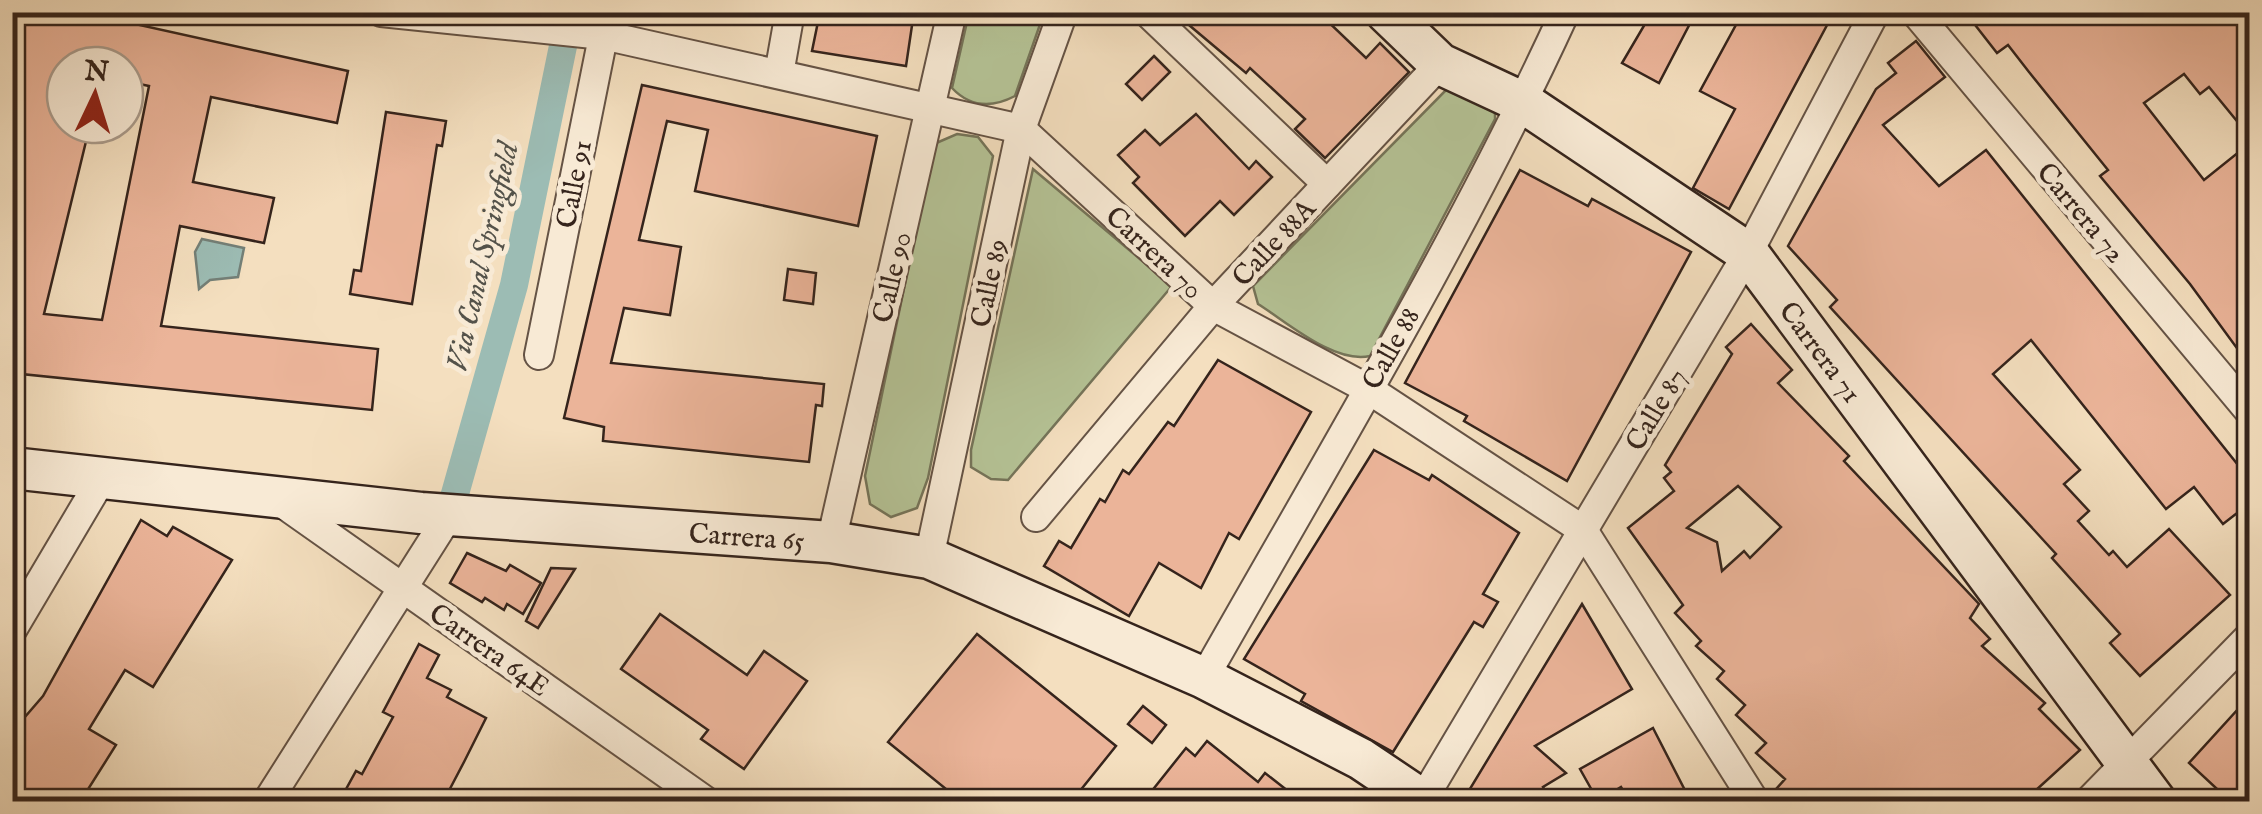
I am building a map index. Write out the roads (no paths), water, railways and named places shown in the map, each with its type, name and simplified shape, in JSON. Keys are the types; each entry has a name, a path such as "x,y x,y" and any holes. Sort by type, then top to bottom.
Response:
{"street":[{"name":"Carrera 70","path":"381,12 500,19 535,27 596,26 779,74 930,105 1021,129 1213,306 1368,389 1583,530 1755,802"},
{"path":"779,74 790,12"},
{"name":"Calle 90","path":"831,542 952,12"},
{"name":"Calle 89","path":"929,558 1021,129 1062,12"},
{"path":"1147,12 1328,184"},
{"name":"Carrera 71","path":"1386,12 1440,64 1524,103 1748,253 2156,802"},
{"name":"Calle 88","path":"1204,678 1524,103 1565,12"},
{"name":"Calle 87","path":"1424,800 1748,253 1875,12"},
{"name":"Carrera 72","path":"1914,12 2250,412"},
{"name":"Calle 91","path":"539,355 596,26"},
{"name":"Calle 88A","path":"1036,517 1213,306 1440,64"},
{"name":"Carrera 65","path":"12,468 449,515 831,542 929,558 1204,678 1361,759 1424,800"},
{"path":"12,630 102,478"},
{"name":"Carrera 64E","path":"273,496 707,802"},
{"path":"267,802 449,515"},
{"path":"2088,802 2250,636"}],"water":[{"path":"202,239 244,248 238,277 210,280 199,289 195,252"}],"waterway":[{"name":"Via Canal Springfield","path":"449,515 514,285 570,12"}]}
